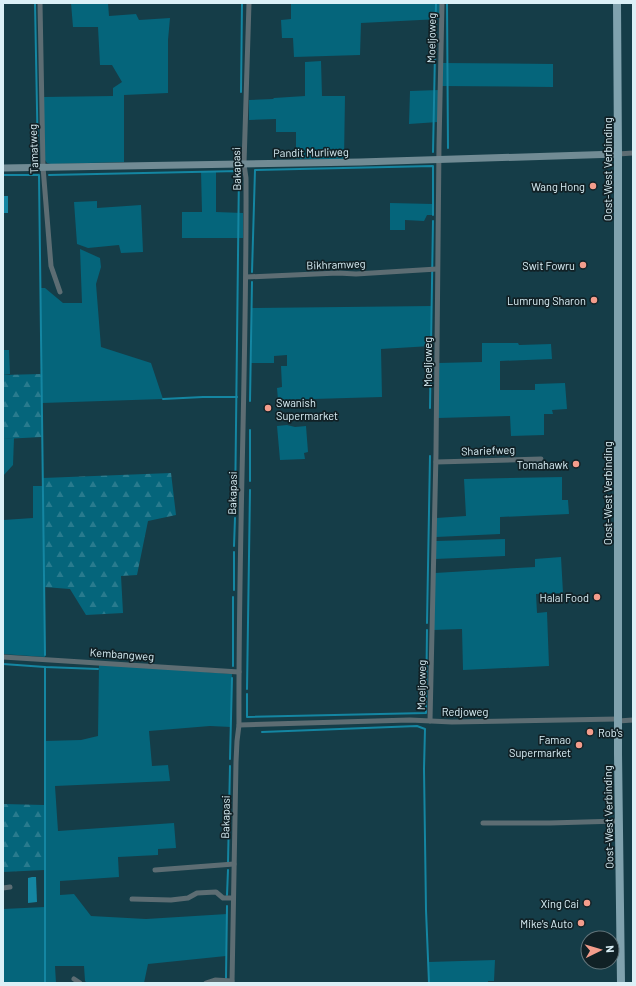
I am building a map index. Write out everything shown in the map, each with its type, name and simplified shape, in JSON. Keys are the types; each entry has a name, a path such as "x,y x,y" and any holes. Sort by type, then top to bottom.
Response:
{"main road":[{"name":"Oost-West Verbinding","path":"617,3 618,720 621,983"}],"street":[{"name":"Tamatweg","path":"40,3 43,167 51,266 60,292"},
{"name":"Bakapasi","path":"232,982 236,748 240,725 239,672 246,277 246,178 244,164 249,3"},
{"name":"Moeljoweg","path":"430,720 436,462 436,269 442,3"},
{"path":"618,154 633,153"},
{"name":"Pandit Murliweg","path":"3,168 360,162 618,154"},
{"name":"Bikhramweg","path":"246,277 338,273 356,274 436,269"},
{"name":"Shariefweg","path":"436,462 542,458"},
{"name":"Kembangweg","path":"3,657 239,672"},
{"name":"Redjoweg","path":"240,725 346,721 430,720 452,722 633,720"},
{"path":"483,823 619,821"},
{"path":"155,870 234,864"},
{"path":"3,888 10,887"},
{"path":"132,898 171,900 188,898 197,893 216,892 223,898 233,898"},
{"path":"74,979 80,983"},
{"path":"206,983 215,980 232,982"}],"green space":[{"path":"71,3 108,3 109,16 136,14 139,20 170,18 168,40 168,93 124,95 124,162 51,164 47,163 45,160 43,97 113,96 113,88 122,82 112,65 100,65 98,27 73,27"},
{"path":"291,3 440,3 440,19 361,23 360,55 294,57 293,38 282,38 281,20 291,19"},
{"path":"321,61 322,96 345,96 344,159 296,159 296,132 276,132 276,119 249,120 249,100 305,96 305,62"},
{"path":"442,63 553,64 553,87 442,86"},
{"path":"439,90 438,122 409,124 410,91"},
{"path":"201,171 216,171 216,212 243,213 243,238 182,238 182,212 202,212"},
{"path":"97,201 97,208 141,205 143,252 121,253 119,245 88,248 77,244 74,202"},
{"path":"390,203 433,204 433,215 427,215 424,221 405,220 405,230 390,230"},
{"path":"80,249 100,258 101,267 96,284 101,347 151,363 163,399 42,403 40,288 45,288 63,303 82,303"},
{"path":"432,306 431,346 381,349 382,397 278,400 277,388 282,387 281,366 287,366 287,355 274,356 274,363 251,363 252,308"},
{"path":"482,343 518,343 519,345 551,344 552,359 500,361 500,390 535,390 535,384 565,383 567,409 552,410 553,414 544,414 544,435 511,436 510,416 438,418 438,363 482,362"},
{"path":"3,350 9,350 10,374 3,375"},
{"path":"41,374 42,437 3,439 3,375"},
{"path":"287,425 295,427 306,426 308,452 304,453 305,459 280,460 277,426"},
{"path":"14,438 13,465 3,476 3,439"},
{"path":"171,473 176,515 148,521 137,575 121,576 123,613 86,615 70,589 44,587 43,478"},
{"path":"562,477 562,500 568,500 569,514 500,517 500,534 436,537 436,518 466,516 464,479"},
{"path":"33,486 43,486 45,657 3,654 3,520 33,518"},
{"path":"505,539 505,556 435,559 436,541"},
{"path":"561,557 563,593 536,594 537,613 547,612 549,666 463,670 462,629 433,630 435,573 535,567 535,559"},
{"path":"99,664 232,674 231,727 210,726 149,731 152,766 168,765 170,781 55,786 58,831 174,823 176,848 158,849 158,855 118,857 119,877 60,881 60,895 74,894 91,916 146,919 227,914 226,956 148,964 144,983 87,983 85,981 84,966 55,966 56,983 3,983 3,909 45,907 44,741 81,740 98,736"},
{"path":"3,804 44,805 44,870 3,872"},
{"path":"495,960 494,981 488,981 488,983 429,983 428,962"}],"shaded area":[{"path":"3,196 8,196 8,213 3,213"},
{"path":"36,877 37,902 28,903 28,878"}],"waterway":[{"path":"35,3 38,161"},
{"path":"241,92 242,3"},
{"path":"433,152 436,3"},
{"path":"447,3 448,148"},
{"path":"252,272 255,170 433,166 433,215"},
{"path":"49,175 239,171 235,511"},
{"path":"3,175 39,175 45,655"},
{"path":"430,408 433,221"},
{"path":"250,401 252,282"},
{"path":"163,399 237,397"},
{"path":"250,430 250,481"},
{"path":"427,623 430,456"},
{"path":"247,689 250,490"},
{"path":"234,546 235,518"},
{"path":"234,552 234,590"},
{"path":"233,597 233,666"},
{"path":"247,694 247,717 426,713 427,630"},
{"path":"3,664 98,669"},
{"path":"45,667 45,983"},
{"path":"230,759 232,678"},
{"path":"262,732 417,726 425,729 424,769 426,910 429,983"},
{"path":"228,863 230,766"},
{"path":"227,895 228,870"},
{"path":"226,978 227,906"}],"place":[{"name":"Wang Hong","path":"593,186"},
{"name":"Swit Fowru","path":"583,265"},
{"name":"Lumrung Sharon","path":"594,300"},
{"name":"Swanish Supermarket","path":"268,408"},
{"name":"Tomahawk","path":"576,464"},
{"name":"Halal Food","path":"597,597"},
{"name":"Rob's","path":"590,732"},
{"name":"Famao Supermarket","path":"579,745"},
{"name":"Xing Cai","path":"587,903"},
{"name":"Mike's Auto","path":"581,923"}]}
